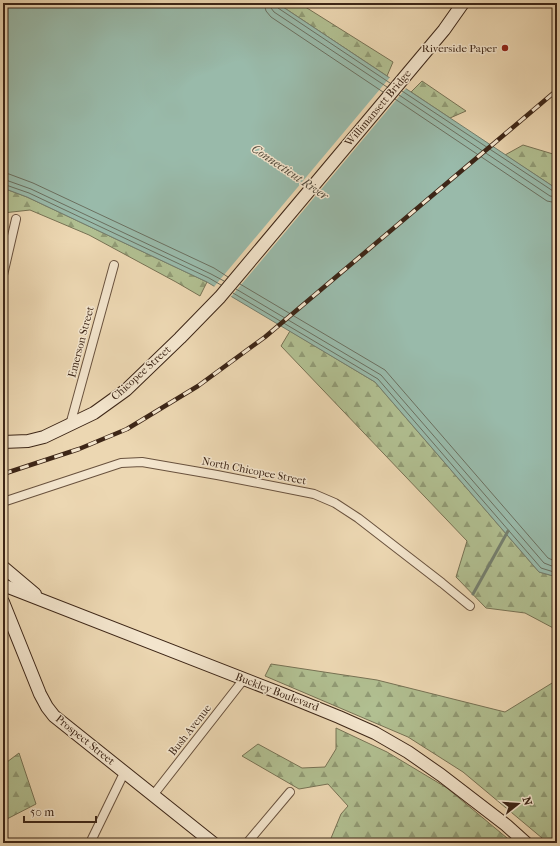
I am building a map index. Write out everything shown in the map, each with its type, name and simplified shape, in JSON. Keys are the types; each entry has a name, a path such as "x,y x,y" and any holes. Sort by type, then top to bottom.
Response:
{"main road":[{"name":"Willimansett Bridge","path":"220,297 444,30 463,3"},
{"name":"Chicopee Street","path":"3,442 28,441 44,437 94,413 126,390 220,297"},
{"path":"3,567 46,603"},
{"name":"Buckley Boulevard","path":"3,585 244,679 375,733 408,752 442,775 506,825 526,843"},
{"name":"Prospect Street","path":"3,602 47,707 54,716 154,794 213,843"}],"street":[{"path":"3,275 16,219"},
{"name":"Emerson Street","path":"70,425 114,265"},
{"name":"North Chicopee Street","path":"3,502 121,463 134,462 142,462 217,475 314,494 336,504 358,518 470,606"},
{"name":"Bush Avenue","path":"154,794 244,679"},
{"path":"90,843 125,772"},
{"path":"247,843 290,792"}],"green space":[{"path":"277,3 299,3 393,62 387,76"},
{"path":"422,81 466,111 450,118 411,92"},
{"path":"523,145 557,156 557,189 505,155"},
{"path":"3,188 27,197 207,282 200,296 89,235 30,210 3,213"},
{"path":"290,331 375,382 539,572 557,577 557,630 525,613 486,608 456,577 467,541 281,346"},
{"path":"271,664 377,680 505,712 557,680 557,843 548,843 463,772 408,737 265,676"},
{"path":"336,728 387,752 447,788 513,843 329,843 341,814 348,806 328,784 299,789 242,756 258,744 302,768 325,767 336,749"},
{"path":"19,753 36,804 3,821 3,765"}],"water":[{"name":"Connecticut River","path":"3,3 277,3 557,189 557,577 539,572 375,382 207,282 27,197 3,188"}],"pier":[{"path":"391,76 407,87 230,298 213,288"}],"waterway":[{"path":"473,594 508,531"}],"railway":[{"path":"3,474 79,449 127,429 198,386 265,337 557,90"}],"place":[{"name":"Riverside Paper","path":"505,48"}]}
